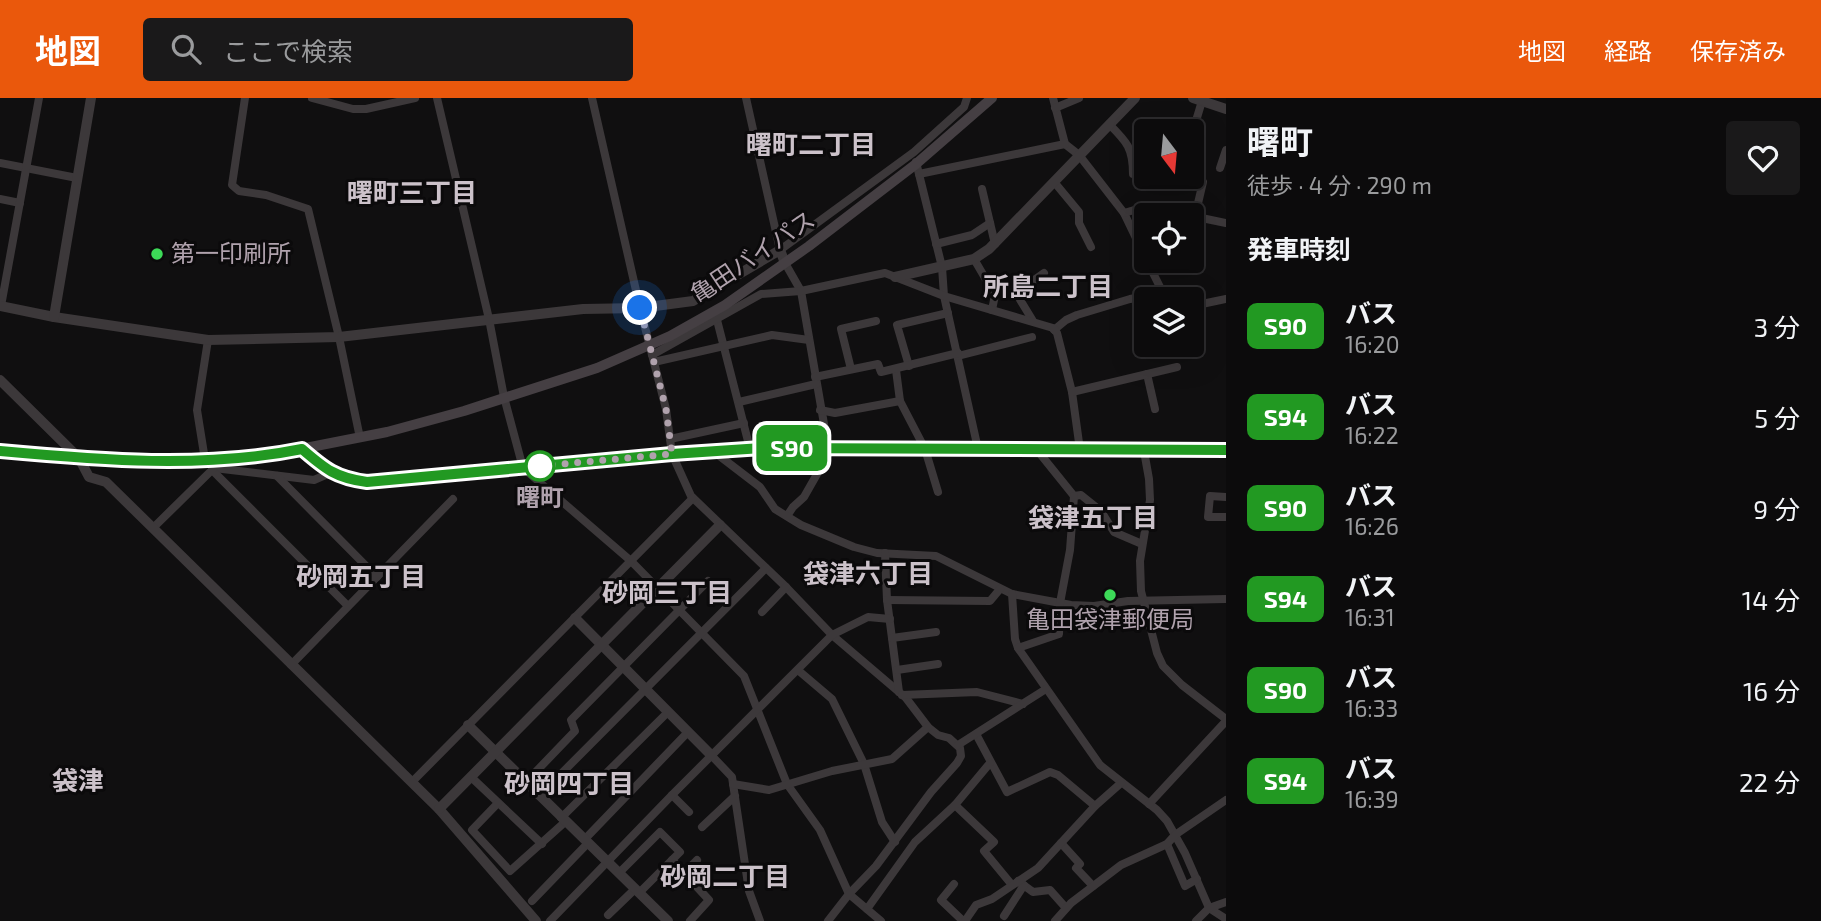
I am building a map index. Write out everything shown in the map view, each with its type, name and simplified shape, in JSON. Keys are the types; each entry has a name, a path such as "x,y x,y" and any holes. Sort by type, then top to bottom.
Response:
{"main road":[{"name":"亀田バイパス","path":"0,451 79,458 205,460 258,457 360,438 451,415 597,368 652,354 785,263 917,163 992,98"}],"street":[{"path":"38,98 1,306 54,317 208,340 236,341 339,337 583,309 640,308 692,301 780,250 917,163 964,107 967,98"},
{"path":"54,317 91,98"},
{"path":"245,98 232,185 239,191 266,195 308,209 360,438"},
{"path":"313,98 353,109 366,109 415,98"},
{"path":"437,98 489,319 504,397 523,468 659,587 678,610 744,676 788,785 820,830 849,894 881,921"},
{"path":"592,98 666,409 672,454 693,498 832,635 901,694 928,727 958,745 961,756 957,764 931,792 876,866 828,921"},
{"path":"746,98 780,250 801,291 829,453 804,497 787,516"},
{"path":"1053,98 1065,144 1079,155 1124,213 1134,233"},
{"path":"1055,108 1079,98"},
{"path":"895,277 974,259 995,244 1135,98"},
{"path":"1194,119 1197,99 1221,104"},
{"path":"1109,124 1128,143 1133,174"},
{"path":"917,163 1065,144"},
{"path":"1220,169 1226,150"},
{"path":"0,163 77,178"},
{"path":"917,163 942,267 944,296 978,449"},
{"path":"1055,183 1079,212 1079,223 1091,247"},
{"path":"982,189 995,244"},
{"path":"0,199 20,203"},
{"path":"1124,213 1134,210"},
{"path":"1204,218 1226,223"},
{"path":"936,244 972,235 990,223"},
{"path":"974,259 995,295 992,310"},
{"path":"652,354 761,294 801,291 885,273 944,296 1033,321 1054,330 1073,392 1080,450"},
{"path":"1033,321 1016,293 1044,273"},
{"path":"1054,330 1066,320 1095,308 1134,299"},
{"path":"1204,303 1226,299"},
{"path":"909,366 897,325 948,313"},
{"path":"717,320 750,449"},
{"path":"851,369 841,329 876,321"},
{"path":"652,354 724,346 772,335 809,340"},
{"path":"739,402 851,369 877,364 881,372 896,370 1032,337"},
{"path":"205,460 197,410 208,340"},
{"path":"1073,392 1177,367"},
{"path":"896,370 900,401 925,449 938,492"},
{"path":"1147,374 1155,409"},
{"path":"0,380 79,458 89,477 106,482 439,809 536,921"},
{"path":"820,410 835,413 900,401"},
{"path":"670,439 744,423"},
{"path":"302,449 330,472 347,480 367,482 750,449 1226,450"},
{"path":"1018,648 1059,634 1060,603 1070,550 1074,496 1037,450"},
{"path":"713,451 760,487 775,509 801,525 855,547 886,554 936,556 1012,594 1094,606 1128,601 1226,599"},
{"path":"1144,451 1150,500 1140,561 1143,602 1157,653 1163,666 1182,685 1226,720 1149,804"},
{"path":"153,528 223,459"},
{"path":"213,469 314,480 330,472"},
{"path":"213,469 348,606"},
{"path":"277,476 377,576"},
{"path":"1074,496 1081,495 1101,510 1114,532 1142,544"},
{"path":"1226,497 1210,496 1208,517 1226,517"},
{"path":"412,782 693,498"},
{"path":"291,665 453,499"},
{"path":"439,809 720,525"},
{"path":"886,554 887,600 901,694"},
{"path":"539,796 766,568"},
{"path":"526,782 575,731 572,720 708,581"},
{"path":"762,612 786,587"},
{"path":"887,600 990,601 1000,589"},
{"path":"1012,594 1018,648 1100,765 1167,821 1209,908 1226,919"},
{"path":"550,921 671,795 799,671 832,635 868,617 890,619"},
{"path":"575,618 732,777 749,891 760,921"},
{"path":"892,638 936,632"},
{"path":"897,670 938,664"},
{"path":"799,671 832,699 864,764 882,822 895,842"},
{"path":"958,745 1046,689"},
{"path":"901,694 978,692 1023,704"},
{"path":"498,803 472,830 510,871 542,844 668,712"},
{"path":"468,725 668,921"},
{"path":"733,784 769,790 832,771 892,759 928,727"},
{"path":"531,901 688,732"},
{"path":"976,734 1007,792 1050,772 1058,775 1095,806"},
{"path":"867,909 915,842 955,805 990,763"},
{"path":"471,777 542,844"},
{"path":"954,884 941,900 964,921 976,905 1018,884 1038,868 1095,806 1121,783"},
{"path":"671,795 689,812"},
{"path":"702,827 735,796"},
{"path":"1055,921 1066,908 1121,865 1167,844 1175,835 1226,800"},
{"path":"955,805 994,842 984,851 1018,884 1034,892 1050,890 1066,908"},
{"path":"608,915 680,852 660,832 619,873"},
{"path":"1061,843 1080,864 1076,868 1093,886"},
{"path":"1167,844 1185,886 1197,879"},
{"path":"672,860 709,900 690,921"},
{"path":"684,873 697,860"},
{"path":"876,866 889,879"},
{"path":"1004,916 1018,884"},
{"path":"1196,921 1209,908 1226,902"}],"bus line":[{"name":"S90","path":"0,451 79,458 183,460 258,457 302,449 330,472 347,480 367,482 762,448 1226,450"}],"place":[{"name":"第一印刷所","path":"157,254"},
{"name":"曙町","path":"540,466"},
{"name":"亀田袋津郵便局","path":"1110,595"}],"district":[{"name":"曙町二丁目","path":"811,145"},
{"name":"曙町三丁目","path":"412,193"},
{"name":"所島二丁目","path":"1048,287"},
{"name":"袋津五丁目","path":"1093,518"},
{"name":"袋津六丁目","path":"868,574"},
{"name":"砂岡五丁目","path":"361,577"},
{"name":"砂岡三丁目","path":"667,593"},
{"name":"袋津","path":"78,781"},
{"name":"砂岡四丁目","path":"569,784"},
{"name":"砂岡二丁目","path":"725,877"}],"route":[{"path":"540,466 672,454 666,409 640,308"}]}
